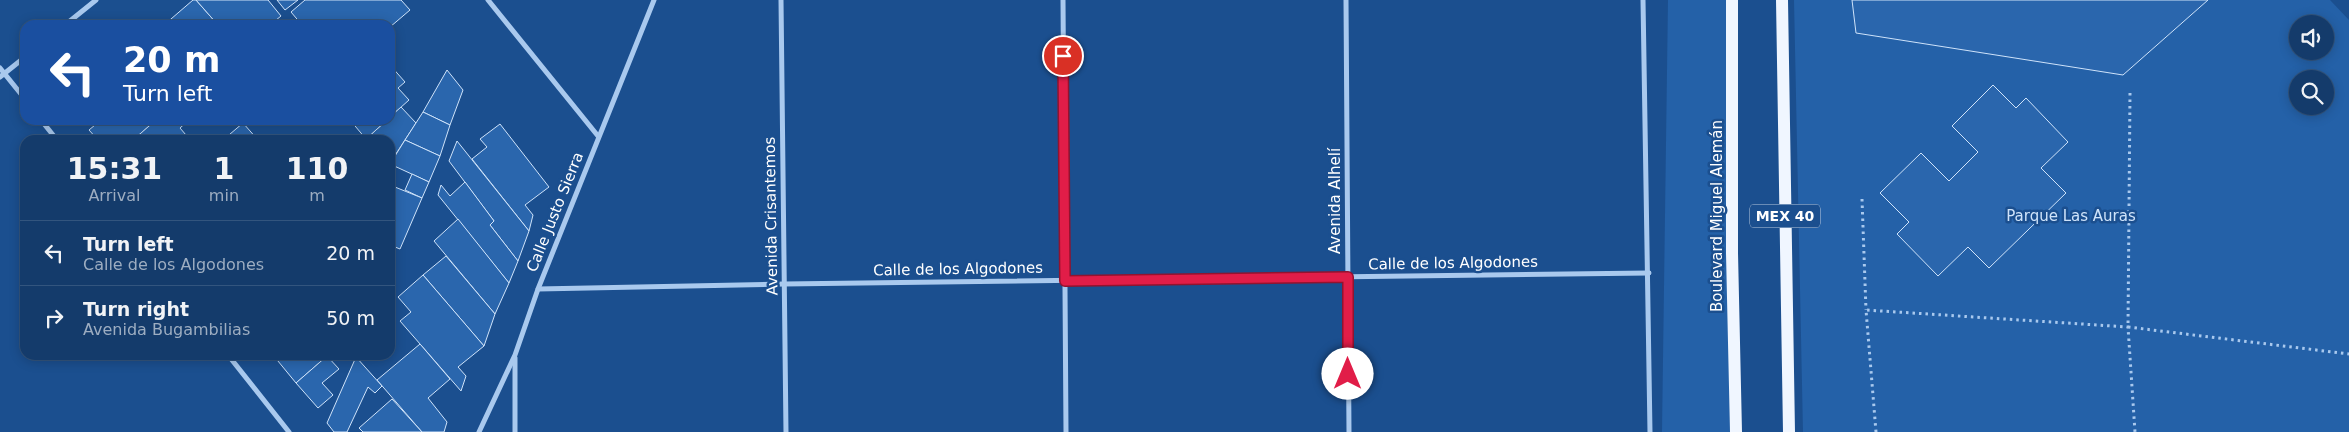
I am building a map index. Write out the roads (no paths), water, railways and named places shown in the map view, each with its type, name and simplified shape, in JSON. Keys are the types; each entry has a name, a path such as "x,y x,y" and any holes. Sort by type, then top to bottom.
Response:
{"main road":[{"name":"Boulevard Miguel Alemán","path":"1732,0 1732,253 1736,432"},
{"name":"MEX 40","path":"1782,0 1789,432"}],"street":[{"path":"71,20 96,0"},
{"path":"488,0 598,136"},
{"name":"Calle Justo Sierra","path":"478,432 515,355 538,289 654,0"},
{"name":"Avenida Crisantemos","path":"780,0 786,432"},
{"path":"1063,0 1066,432"},
{"name":"Avenida Alhelí","path":"1346,0 1349,432"},
{"path":"1643,0 1649,273 1650,432"},
{"path":"2,75 20,61"},
{"path":"0,68 2,75 20,94"},
{"path":"45,125 53,135"},
{"name":"Calle de los Algodones","path":"538,289 1649,273"},
{"path":"515,355 515,432"},
{"path":"232,360 289,432"}],"park label":[{"name":"Parque Las Auras","path":"2071,216"}]}
